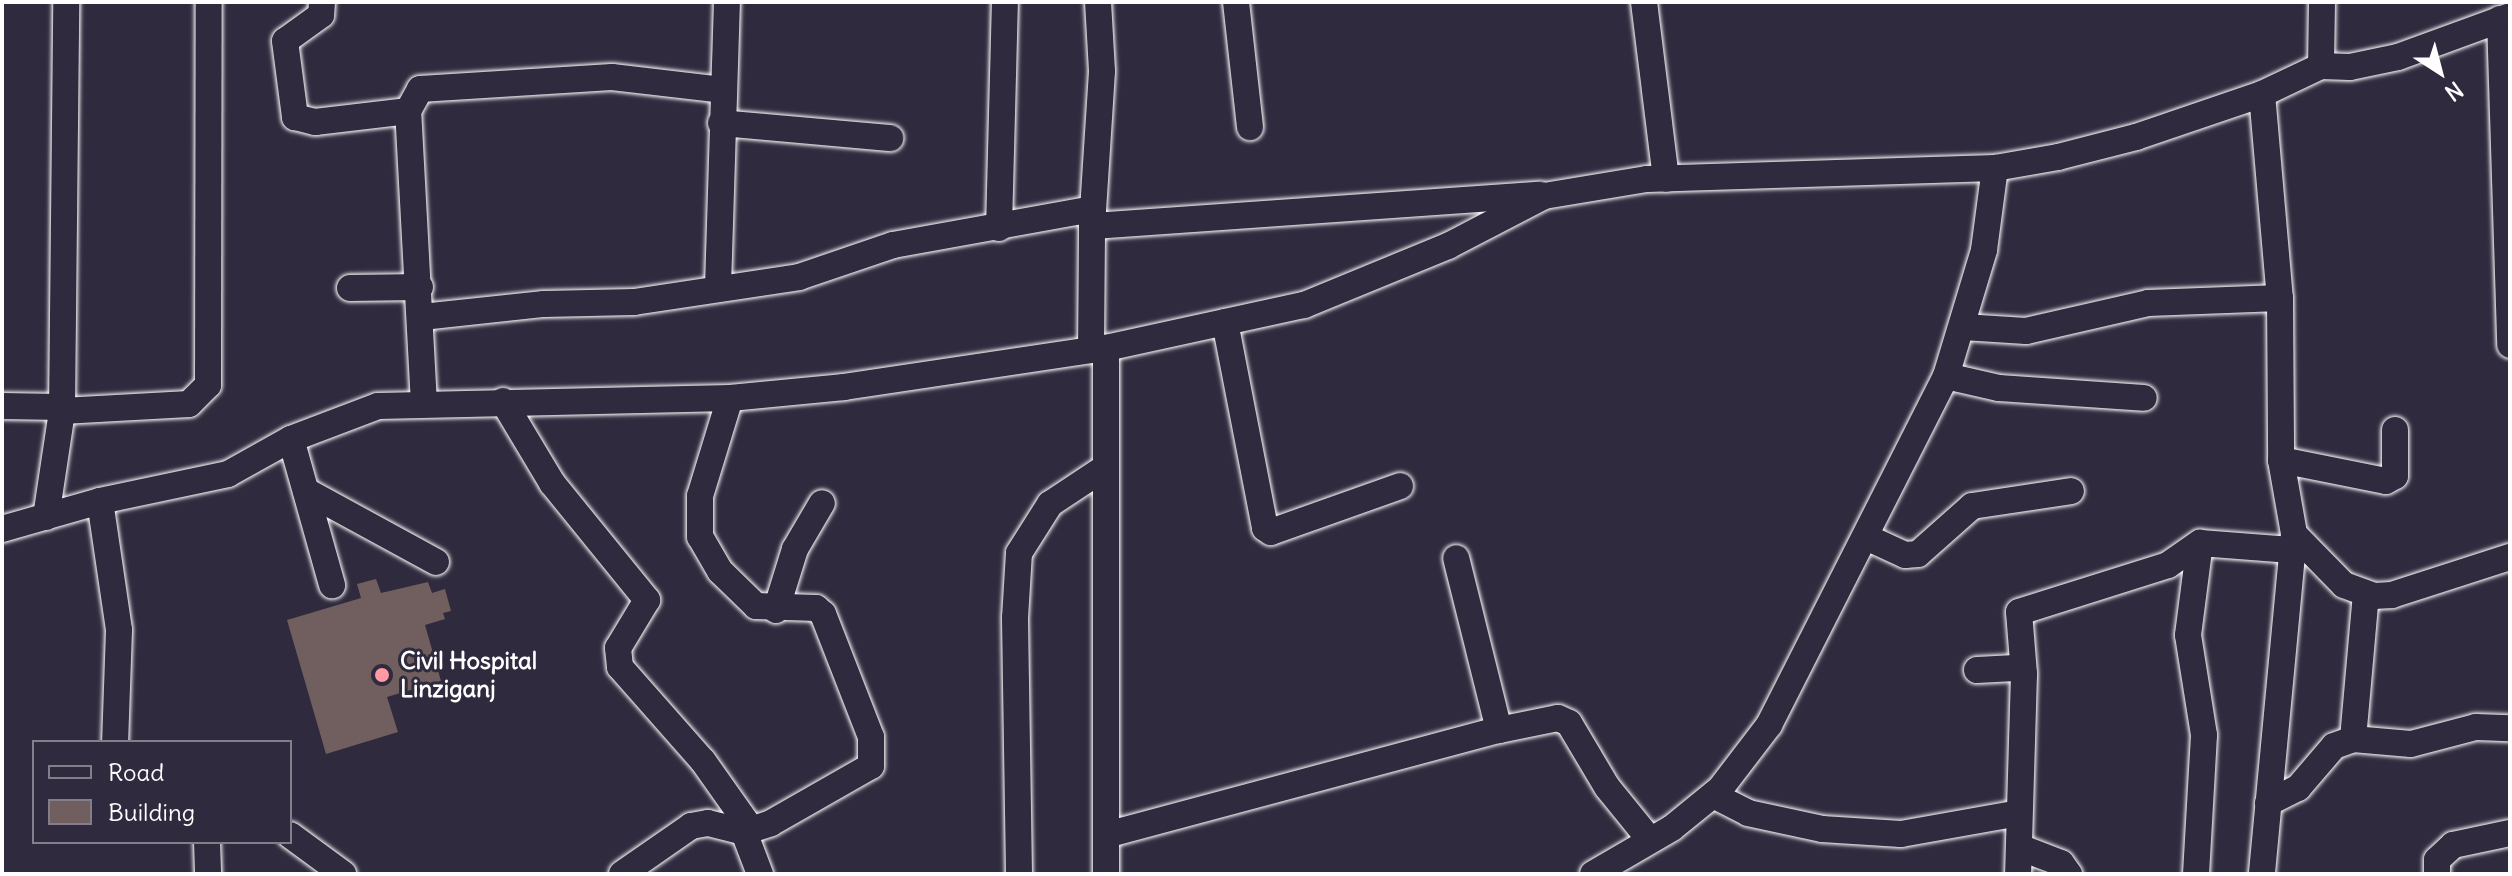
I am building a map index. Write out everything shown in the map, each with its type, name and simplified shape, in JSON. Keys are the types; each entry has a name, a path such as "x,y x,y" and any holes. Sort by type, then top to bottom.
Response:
{"street":[{"path":"46,517 62,409 66,2"},
{"path":"2,406 62,409 189,404 208,385 209,2"},
{"path":"322,2 321,15 285,41 295,117 315,122 408,111"},
{"path":"718,287 727,2"},
{"path":"999,228 1005,2"},
{"path":"1098,2 1102,71 1092,217 1106,467 1106,874"},
{"path":"1236,2 1250,127"},
{"path":"1644,2 1666,179"},
{"path":"2321,66 2322,2"},
{"path":"422,317 544,304 634,302 799,277 893,245 1092,217 1552,195 1666,179 1995,168 2136,137 2262,94 2321,66 2350,67 2398,57 2505,18 2510,345"},
{"path":"424,404 422,317 408,111 426,87 612,77 722,90"},
{"path":"2262,94 2280,298 2281,460 2292,542 2262,874"},
{"path":"721,123 890,138"},
{"path":"1593,874 1650,840 1713,795 1769,725 1946,376 1984,250 1995,168"},
{"path":"2,529 100,501 228,474 291,439 378,406 730,398 1098,349 1304,305 1448,246 1552,195"},
{"path":"350,288 420,287"},
{"path":"1963,327 2026,331 2148,303 2280,298"},
{"path":"1225,322 1265,528 1271,532 1400,486"},
{"path":"1946,376 1999,388 2144,398"},
{"path":"622,874 691,826 708,823 748,831 863,774 873,752 841,651 823,614 816,608 776,610 756,606 720,571 700,537 700,496 730,398"},
{"path":"503,401 552,483 647,600 618,648 620,667 703,761 748,831 760,874"},
{"path":"2281,460 2386,481 2395,476 2395,430"},
{"path":"291,439 332,585"},
{"path":"1019,874 1015,618 1019,553 1050,504 1106,467"},
{"path":"306,491 436,562"},
{"path":"1866,537 1905,555 1918,554 1972,506 2071,491"},
{"path":"100,501 119,630 115,740"},
{"path":"776,610 795,549 822,503"},
{"path":"2018,874 2024,674 2019,612 2168,565 2200,543 2292,542 2344,585 2366,594 2392,595 2510,557"},
{"path":"2196,874 2204,735 2188,635 2200,543"},
{"path":"1456,558 1499,730"},
{"path":"2353,739 2366,594"},
{"path":"1977,670 2015,668 2024,674"},
{"path":"1106,835 1499,730 1558,718 1569,723 1607,787 1650,840"},
{"path":"2268,803 2298,788 2334,746 2353,739 2411,744 2476,727 2510,728"},
{"path":"1713,795 1748,813 1822,829 1901,834 2019,813"},
{"path":"2437,874 2437,860 2453,845 2510,833"},
{"path":"292,836 343,874"},
{"path":"207,844 208,874"},
{"path":"2019,847 2061,863 2069,874"}],"building":[{"path":"376,579 381,593 428,582 432,593 445,589 451,611 443,613 445,619 425,625 441,681 387,697 398,732 326,754 287,620 361,598 357,584"}],"place":[{"name":"Civil Hospital Linziganj","path":"382,675"}]}
